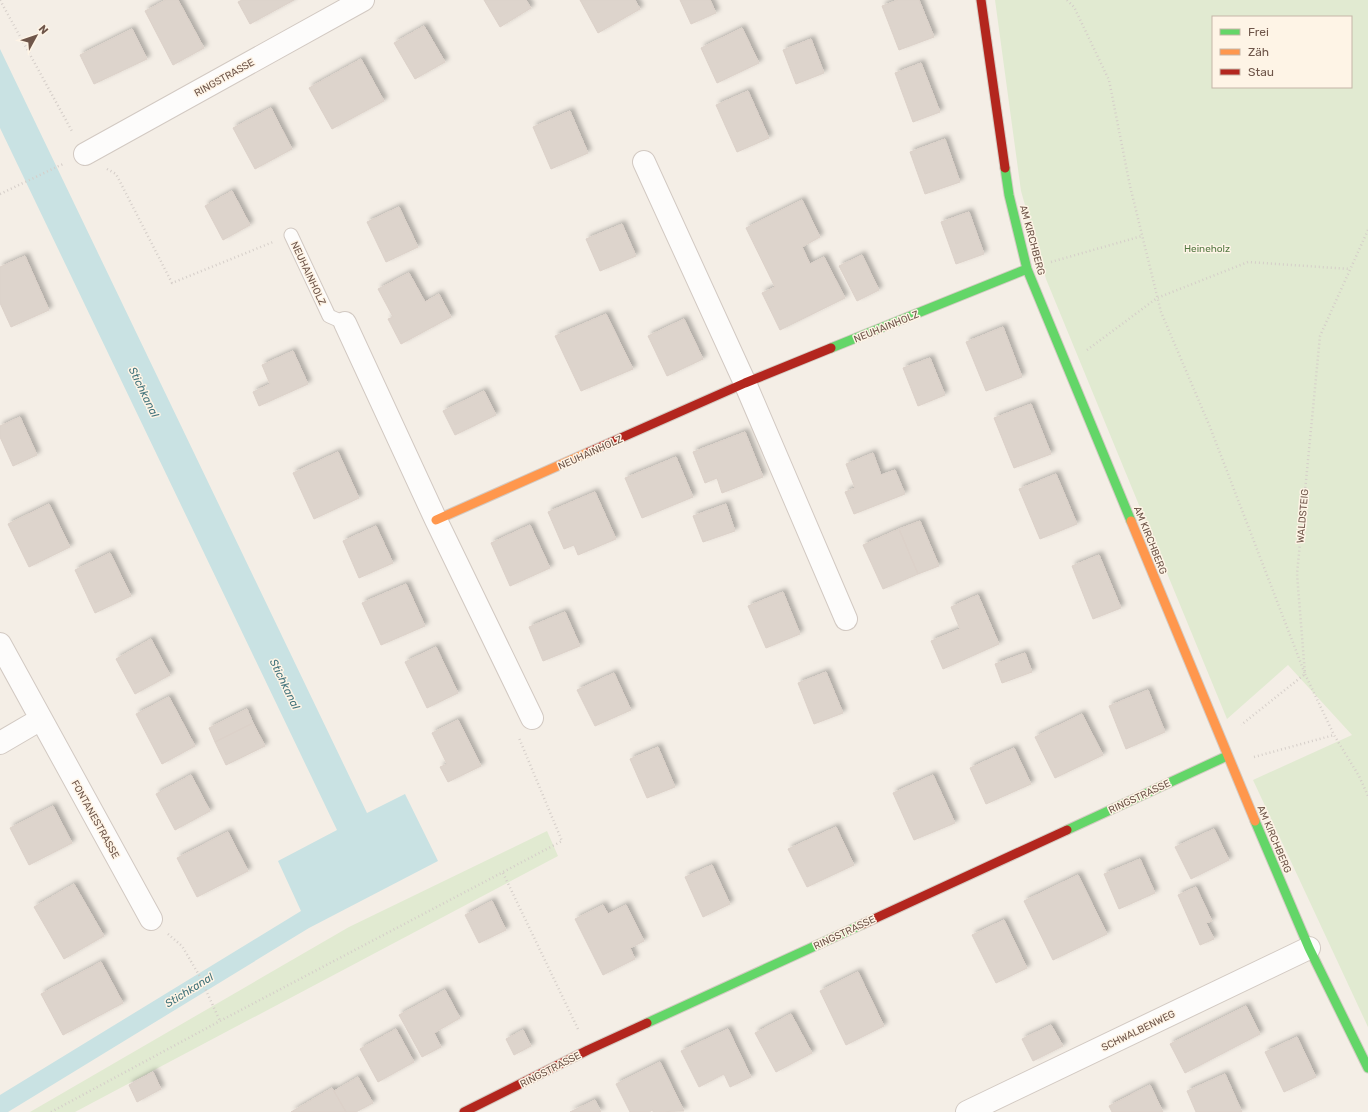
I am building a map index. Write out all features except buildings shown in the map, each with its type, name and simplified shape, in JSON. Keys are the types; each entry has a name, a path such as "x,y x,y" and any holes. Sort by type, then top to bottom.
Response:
{"street":[{"name":"RINGSTRASSE","path":"85,154 363,0"},
{"name":"AM KIRCHBERG","path":"981,0 1010,195 1027,269 1229,760 1310,948 1368,1068"},
{"path":"644,162 744,383 846,619"},
{"name":"NEUHAINHOLZ","path":"436,520 744,383 1027,269"},
{"name":"NEUHAINHOLZ","path":"345,322 436,520 532,718"},
{"name":"FONTANESTRASSE","path":"0,644 151,919"},
{"path":"0,744 41,719"},
{"name":"RINGSTRASSE","path":"464,1112 588,1050 1229,760"},
{"name":"SCHWALBENWEG","path":"967,1112 1310,948"}],"lane":[{"name":"NEUHAINHOLZ","path":"291,234 329,316 345,322"}],"path":[{"path":"0,0 85,154 116,174 172,283 291,234"},
{"path":"1068,0 1074,8 1110,80 1130,186 1161,312 1210,427 1305,674 1221,741"},
{"path":"0,194 85,154"},
{"name":"WALDSTEIG","path":"1368,230 1320,336 1297,574 1305,674 1334,735 1359,776 1368,796"},
{"path":"1027,269 1142,236"},
{"path":"1067,365 1157,298 1248,262 1350,269"},
{"path":"51,1112 220,1020 562,841 517,734 532,718"},
{"path":"1229,760 1334,735"},
{"path":"503,873 588,1050"},
{"path":"151,919 182,946 199,975 220,1020"}],"green space":[{"name":"Heineholz","path":"995,0 1368,0 1368,1027 1253,780 1352,735 1288,665 1227,719 1046,279 1021,191"},
{"path":"547,831 558,856 75,1112 30,1112 349,927"}],"water":[{"name":"Stichkanal","path":"0,49 367,813 405,794 438,861 309,928 8,1112 0,1112 0,1095 301,911 278,861 337,830 0,128"}],"traffic: fast":[{"path":"1005,168 1009,195 1027,269 1131,521"},
{"path":"831,348 1027,269"},
{"path":"1067,830 1227,756"},
{"path":"1255,821 1309,948 1368,1068"},
{"path":"647,1023 863,924"}],"traffic: slow":[{"path":"436,520 589,452"},
{"path":"1131,521 1255,821"}],"traffic: jam":[{"path":"981,0 1005,168"},
{"path":"589,452 745,383 831,348"},
{"path":"863,924 1067,830"},
{"path":"464,1112 588,1050 647,1023"}]}
